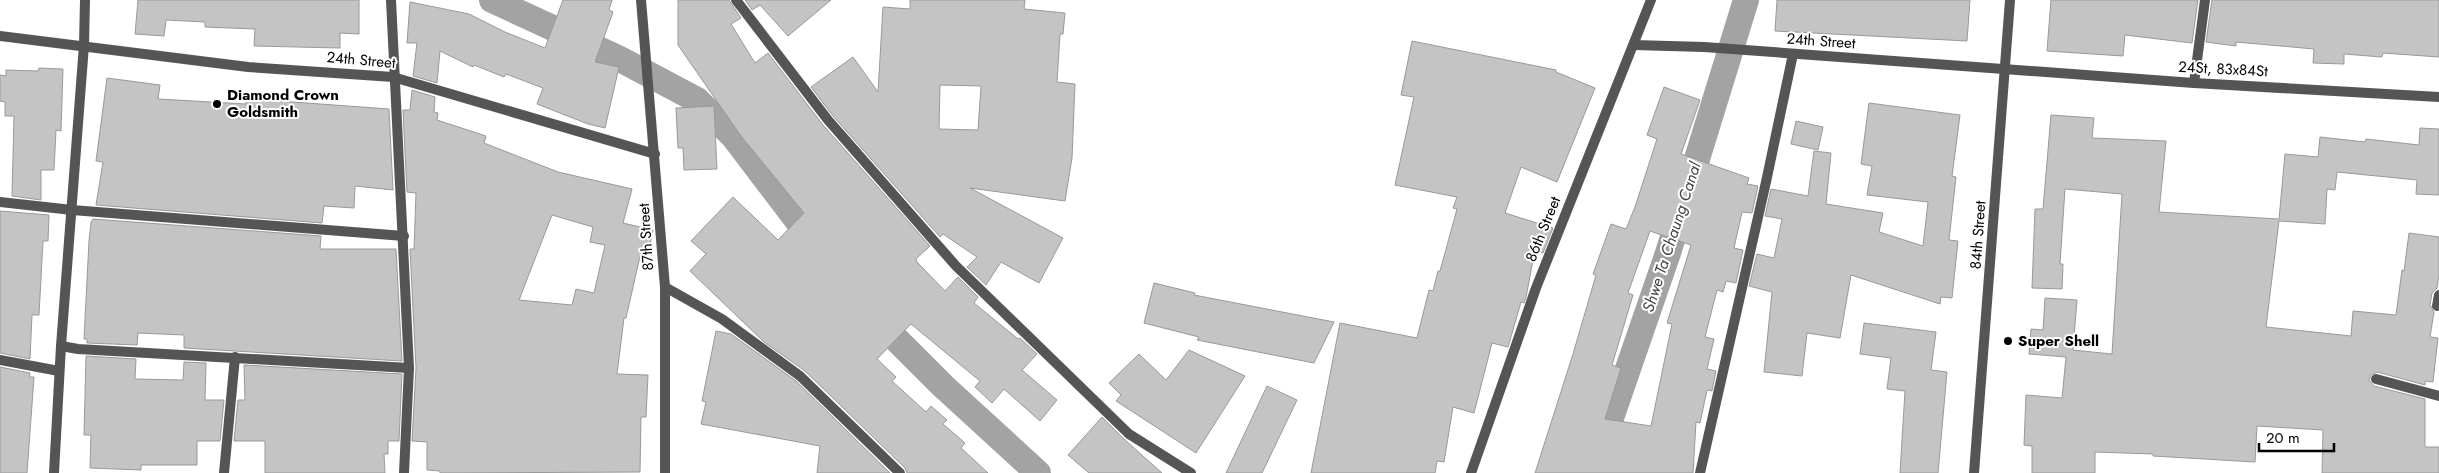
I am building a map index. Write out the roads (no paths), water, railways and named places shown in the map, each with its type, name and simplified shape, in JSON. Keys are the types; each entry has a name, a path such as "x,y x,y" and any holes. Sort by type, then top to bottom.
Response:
{"street":[{"path":"54,473 59,371 84,45 84,0"},
{"path":"391,0 393,76 404,236 409,368 404,473"},
{"name":"87th Street","path":"641,0 665,287 665,473"},
{"path":"736,0 828,120 956,266 1128,434 1191,473"},
{"name":"86th Street","path":"1471,473 1536,288 1651,0"},
{"name":"84th Street","path":"1974,473 2010,0"},
{"path":"2194,83 2205,0"},
{"name":"24th Street","path":"0,36 248,66 393,76 655,154"},
{"name":"24th Street","path":"1634,45 1704,47 2006,68"},
{"path":"1700,473 1766,182 1792,54"},
{"name":"24St, 83x84St","path":"2006,68 2194,83 2439,96"},
{"path":"0,202 72,210 404,236"},
{"path":"665,287 722,319 800,376 900,473"},
{"path":"2437,306 2439,296"},
{"path":"61,346 78,349 409,368"},
{"path":"224,473 235,357"},
{"path":"0,360 59,371"},
{"path":"2376,379 2439,396"}],"waterway":[{"path":"492,0 618,58 697,100 733,136 819,249"},
{"name":"Shwe Ta Chaung Canal","path":"1592,473 1668,253 1746,0"},
{"path":"871,314 943,386 1038,473"}],"place":[{"name":"Diamond Crown Goldsmith","path":"217,104"},
{"name":"Super Shell","path":"2008,341"}]}
